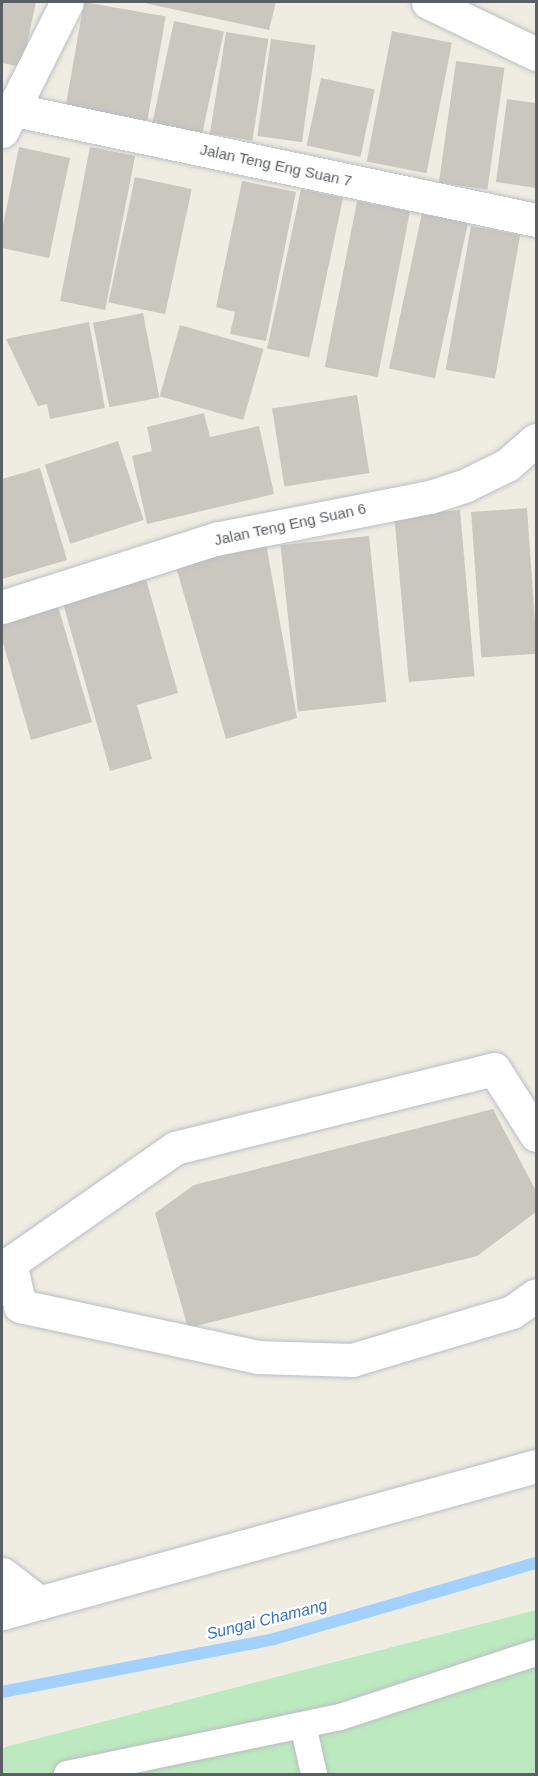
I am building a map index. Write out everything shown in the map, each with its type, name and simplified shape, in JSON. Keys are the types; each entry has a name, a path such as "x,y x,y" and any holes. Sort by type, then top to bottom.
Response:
{"street":[{"path":"8,121 67,2"},
{"path":"428,2 537,54"},
{"name":"Jalan Teng Eng Suan 7","path":"8,121 537,220"},
{"name":"Jalan Teng Eng Suan 6","path":"2,607 215,538 430,497 466,486 507,465 537,440"},
{"path":"537,1135 494,1069 175,1148 10,1263 20,1306 257,1358 352,1360 512,1312 537,1295"},
{"path":"2,1613 537,1466"},
{"path":"2,1574 40,1602"}],"lane":[{"path":"67,1774 303,1725 431,1689 537,1653"},
{"path":"303,1725 315,1774"}],"green space":[{"path":"536,1610 536,1774 2,1774 2,1750 5,1747"}],"building":[{"path":"2,2 36,2 22,67 2,63"},
{"path":"84,2 166,16 147,121 66,106"},
{"path":"140,2 276,2 269,30"},
{"path":"174,21 224,32 202,136 152,126"},
{"path":"392,31 452,43 427,173 367,162"},
{"path":"226,32 268,39 252,140 210,134"},
{"path":"271,39 316,45 302,142 257,136"},
{"path":"456,61 505,68 487,190 439,183"},
{"path":"321,78 375,89 360,157 307,145"},
{"path":"507,99 536,103 536,188 496,182"},
{"path":"19,147 70,158 49,258 2,248 2,230"},
{"path":"90,147 135,156 105,310 60,301"},
{"path":"135,177 192,189 165,314 108,302"},
{"path":"242,181 296,192 266,341 230,334 235,312 216,307"},
{"path":"301,189 343,198 309,357 267,348"},
{"path":"357,201 410,211 378,377 325,367"},
{"path":"422,213 468,223 435,378 389,369"},
{"path":"471,226 520,235 495,378 446,370"},
{"path":"143,313 159,397 109,407 93,323"},
{"path":"89,322 105,408 50,419 47,404 38,406 6,339"},
{"path":"180,325 264,349 243,420 160,396"},
{"path":"357,395 369,473 284,486 272,408"},
{"path":"204,413 210,437 259,426 274,494 147,524 132,456 152,451 147,427"},
{"path":"118,441 144,520 70,544 45,465"},
{"path":"40,468 67,560 2,579 2,479"},
{"path":"527,508 536,654 481,658 471,512"},
{"path":"460,510 475,676 409,682 394,516"},
{"path":"264,532 297,718 226,739 174,560"},
{"path":"369,536 386,702 298,711 280,545"},
{"path":"146,579 178,693 137,705 152,759 110,771 63,603"},
{"path":"58,606 92,722 31,740 2,639 2,622"},
{"path":"493,1109 536,1191 536,1212 477,1256 188,1328 155,1213 194,1185"}],"waterway":[{"name":"Sungai Chamang","path":"2,1692 274,1639 536,1563"}]}
